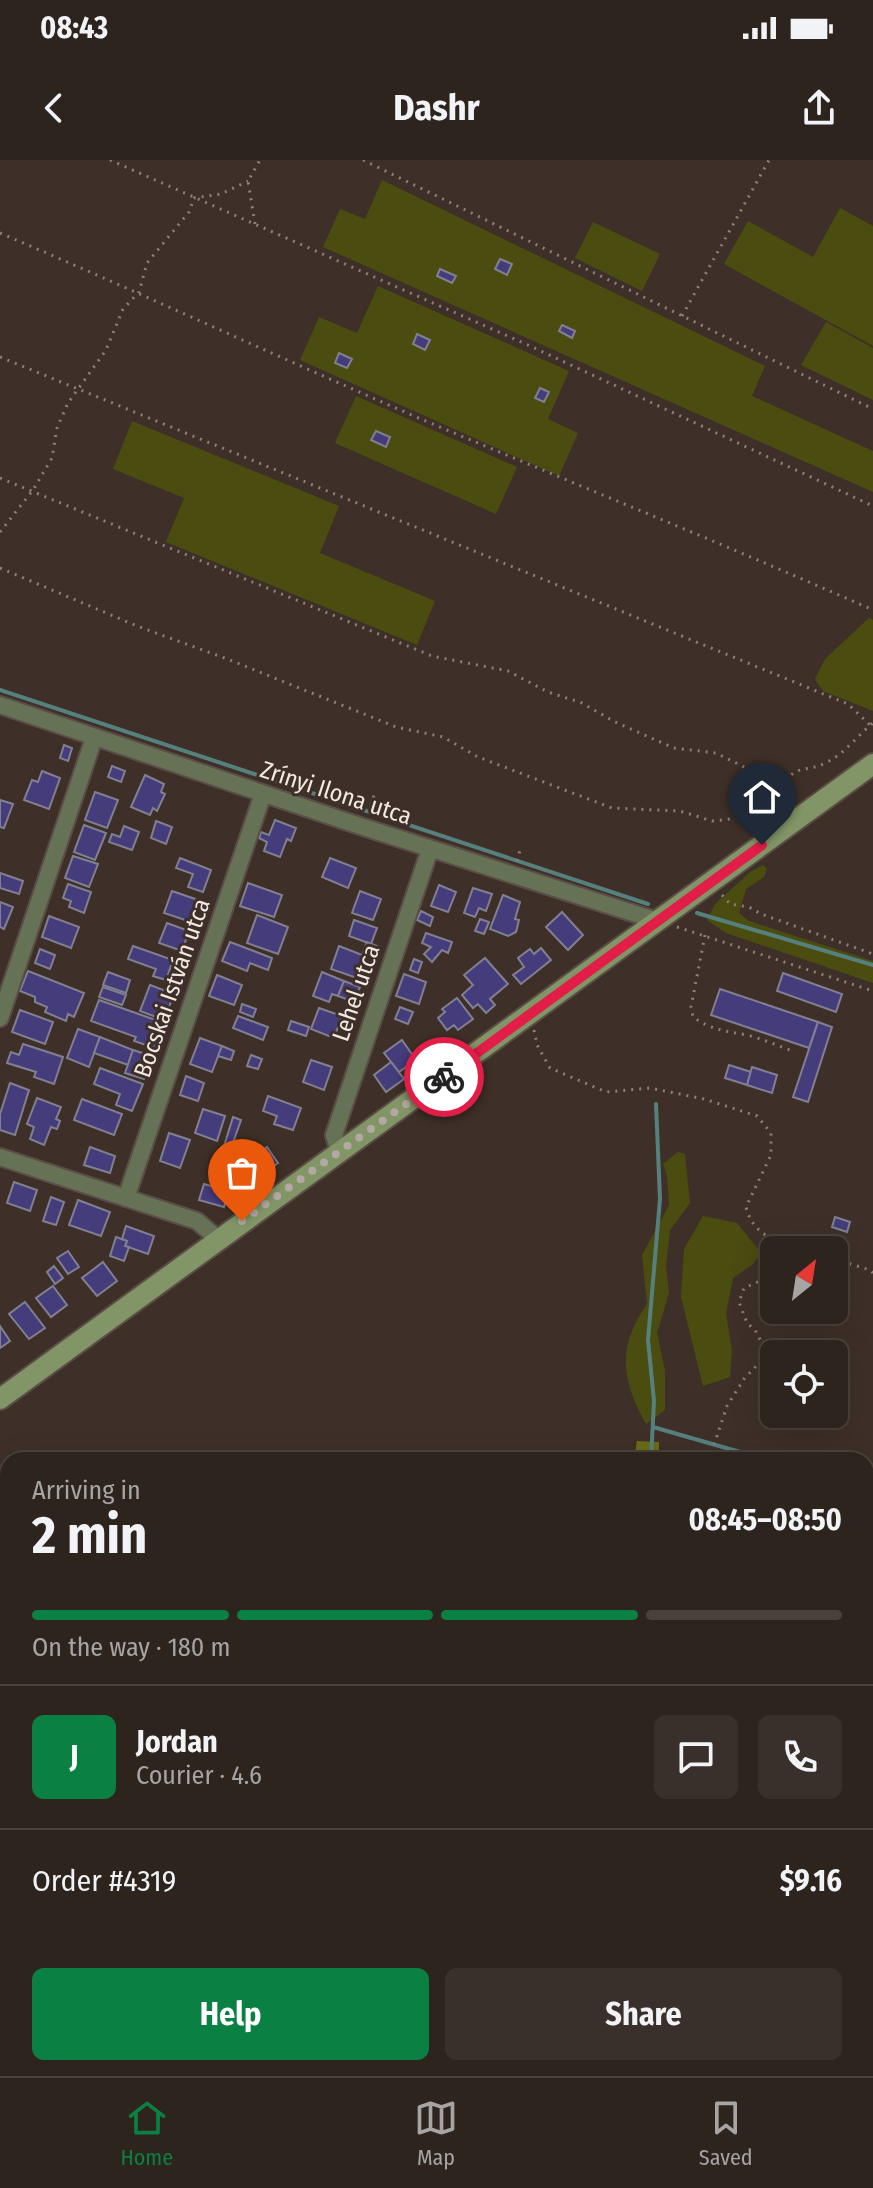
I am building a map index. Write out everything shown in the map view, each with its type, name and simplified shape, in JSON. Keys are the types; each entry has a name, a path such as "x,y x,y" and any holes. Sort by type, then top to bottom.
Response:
{"main road":[{"path":"0,1399 712,882 782,817 873,764"}],"street":[{"name":"Zrínyi Ilona utca","path":"0,705 94,738 270,790 430,849 664,916"},
{"path":"0,1018 94,738"},
{"name":"Bocskai István utca","path":"126,1198 270,790"},
{"name":"Lehel utca","path":"339,1152 334,1135 430,849"},
{"path":"0,1157 197,1221 218,1239"}],"path":[{"path":"110,160 528,345 873,506"},
{"path":"194,198 221,194 248,181 260,160"},
{"path":"363,160 873,409"},
{"path":"682,316 769,160"},
{"path":"248,181 255,224"},
{"path":"0,532 33,490 52,458 57,428 68,403 106,350 123,309 139,292 147,263 189,212 194,198"},
{"path":"0,233 570,483 722,543 873,610"},
{"path":"0,357 848,704 871,724 829,761 801,768 787,777 777,794"},
{"path":"0,478 432,656 508,671 674,748 716,753 752,771 777,794 782,817"},
{"path":"0,568 137,626 396,727 443,737 478,757 612,808 680,811 712,821 731,819 768,805 782,817"},
{"path":"270,790 285,760"},
{"path":"368,816 374,795"},
{"path":"712,882 730,904 749,907 873,954"},
{"path":"664,916 705,935 873,991"},
{"path":"705,935 691,1007 693,1017 706,1027 747,1035 790,1050"},
{"path":"532,1015 537,1045 550,1068 606,1092 650,1088 704,1099 757,1116 771,1133 771,1155 746,1207 750,1221 766,1236"},
{"path":"848,1263 873,1273"},
{"path":"712,1452 727,1406 744,1379 761,1361 763,1345 747,1323 739,1302 744,1288 760,1281"}],"shaded area":[{"path":"382,180 765,366 752,396 873,451 873,492 323,247 340,209 365,219"},
{"path":"840,208 873,226 873,346 724,264 748,221 813,257"},
{"path":"593,222 660,254 642,291 575,258"},
{"path":"378,286 569,371 548,419 578,433 559,476 300,360 319,317 357,333"},
{"path":"826,322 873,348 873,400 801,365"},
{"path":"356,396 517,467 496,514 335,443"},
{"path":"132,421 339,506 320,553 435,601 417,645 166,542 184,498 113,469"},
{"path":"869,618 873,620 873,711 823,691 815,679 825,659"},
{"path":"763,865 767,869 764,877 746,889 739,913 749,921 873,961 873,983 726,933 707,920 715,904 750,872"},
{"path":"678,1152 685,1154 690,1203 670,1230 666,1266 669,1293 657,1333 665,1370 665,1410 646,1424 627,1378 627,1349 637,1320 647,1304 642,1255 669,1205 663,1164"},
{"path":"703,1216 737,1223 760,1252 753,1264 733,1278 726,1313 732,1351 730,1377 703,1386 681,1297 684,1249"},
{"path":"637,1441 659,1442 659,1452 635,1452"}],"building":[{"path":"500,259 512,264 507,275 495,269"},
{"path":"440,269 456,276 452,283 437,276"},
{"path":"562,325 575,331 572,338 559,331"},
{"path":"417,334 430,340 425,350 413,344"},
{"path":"339,353 352,359 347,368 335,363"},
{"path":"540,388 549,392 544,402 535,398"},
{"path":"376,431 390,437 386,447 371,440"},
{"path":"64,745 72,748 68,761 60,758"},
{"path":"112,766 125,771 121,782 108,777"},
{"path":"42,771 60,778 49,809 24,800 32,780 38,782"},
{"path":"145,775 164,784 161,792 165,794 157,811 153,808 150,815 131,807"},
{"path":"95,792 118,800 107,828 85,820"},
{"path":"0,800 13,804 4,828 0,827"},
{"path":"275,820 296,828 291,841 287,839 280,857 264,851 267,842 259,838 261,832 269,835"},
{"path":"156,821 172,827 166,844 151,838"},
{"path":"84,825 106,833 95,860 74,852"},
{"path":"124,826 139,832 132,850 109,842 112,834 120,837"},
{"path":"73,856 98,864 89,887 65,878"},
{"path":"180,858 211,870 203,892 188,887 193,874 176,868"},
{"path":"330,858 356,868 348,888 322,877"},
{"path":"0,873 23,881 19,894 0,888"},
{"path":"248,883 282,895 274,917 240,906"},
{"path":"68,884 91,892 84,913 69,907 71,901 63,898"},
{"path":"439,885 456,892 448,912 431,906"},
{"path":"473,888 492,894 486,911 479,908 475,917 464,913"},
{"path":"172,891 198,900 191,922 164,913"},
{"path":"360,891 381,899 373,920 352,913"},
{"path":"503,895 520,902 515,919 519,920 516,932 508,936 490,929"},
{"path":"0,902 13,907 4,929 0,927"},
{"path":"421,911 433,917 430,926 417,920"},
{"path":"562,912 583,935 568,950 546,927"},
{"path":"257,915 288,927 278,954 247,943"},
{"path":"49,916 79,927 71,948 42,937"},
{"path":"480,919 489,922 484,934 475,931"},
{"path":"354,920 377,928 371,944 349,936"},
{"path":"167,923 189,931 182,951 159,943"},
{"path":"426,933 452,942 448,953 442,950 432,962 424,954 431,947 422,943"},
{"path":"230,942 272,958 268,970 250,963 247,971 222,961"},
{"path":"367,942 379,947 375,956 363,952"},
{"path":"133,946 173,960 166,980 153,976 156,969 128,959"},
{"path":"339,946 365,956 357,978 331,969"},
{"path":"541,948 551,960 521,984 513,975 524,967 518,958 530,949 534,954"},
{"path":"40,949 55,955 50,969 35,963"},
{"path":"485,958 508,984 490,999 495,1005 486,1013 478,1004 473,1008 462,995 473,985 464,975"},
{"path":"414,959 422,962 418,973 410,970"},
{"path":"28,971 84,993 74,1017 68,1014 66,1021 45,1012 47,1007 35,1002 35,997 20,991"},
{"path":"108,972 130,980 126,993 103,985"},
{"path":"322,972 344,981 338,996 332,994 329,1002 313,996"},
{"path":"783,973 842,994 836,1012 777,991"},
{"path":"404,974 426,982 419,1004 396,996"},
{"path":"217,975 242,985 234,1005 209,996"},
{"path":"344,981 360,987 354,1002 338,996"},
{"path":"150,985 174,994 164,1020 140,1011"},
{"path":"103,987 126,995 122,1005 99,997"},
{"path":"720,989 818,1022 809,1048 711,1015"},
{"path":"457,998 473,1019 458,1030 454,1025 447,1030 438,1018 445,1012 442,1009"},
{"path":"99,1000 164,1023 155,1048 134,1041 136,1037 91,1021"},
{"path":"242,1004 256,1009 253,1017 240,1012"},
{"path":"400,1007 413,1012 408,1024 395,1019"},
{"path":"319,1008 342,1016 334,1038 311,1029"},
{"path":"20,1010 53,1022 45,1044 12,1032"},
{"path":"238,1016 268,1027 263,1040 233,1028"},
{"path":"291,1021 309,1027 306,1036 288,1030"},
{"path":"818,1022 832,1027 808,1102 793,1097"},
{"path":"78,1029 100,1037 89,1067 67,1058"},
{"path":"100,1037 133,1050 128,1065 94,1053"},
{"path":"200,1038 222,1046 212,1072 190,1064"},
{"path":"402,1040 416,1060 399,1072 384,1053"},
{"path":"23,1044 63,1057 54,1084 34,1077 36,1072 7,1063 11,1052 19,1055"},
{"path":"222,1046 234,1051 231,1060 218,1056"},
{"path":"133,1050 152,1056 144,1079 125,1073"},
{"path":"251,1055 262,1059 258,1069 247,1066"},
{"path":"311,1060 332,1067 324,1090 303,1082"},
{"path":"391,1062 404,1079 386,1092 374,1075"},
{"path":"729,1065 751,1072 747,1085 725,1078"},
{"path":"752,1067 777,1075 772,1093 747,1085"},
{"path":"100,1068 143,1084 132,1111 116,1105 120,1094 94,1084"},
{"path":"186,1076 204,1083 198,1101 180,1095"},
{"path":"10,1083 29,1090 15,1135 0,1130 0,1114"},
{"path":"268,1096 301,1108 293,1130 274,1124 277,1116 263,1111"},
{"path":"37,1098 61,1107 56,1119 60,1121 57,1129 51,1127 44,1145 30,1139 34,1127 27,1124"},
{"path":"82,1099 122,1114 114,1135 74,1120"},
{"path":"203,1109 225,1116 217,1141 195,1133"},
{"path":"233,1117 241,1120 231,1148 224,1146"},
{"path":"169,1133 190,1140 180,1168 160,1161"},
{"path":"90,1147 115,1156 110,1173 84,1165"},
{"path":"267,1147 278,1163 260,1175 249,1160"},
{"path":"14,1182 37,1190 30,1211 7,1203"},
{"path":"204,1184 229,1191 224,1207 199,1200"},
{"path":"51,1197 64,1202 56,1225 43,1221"},
{"path":"78,1200 110,1212 101,1236 69,1225"},
{"path":"835,1217 850,1222 847,1232 832,1227"},
{"path":"126,1226 154,1236 148,1254 125,1246 127,1241 122,1239"},
{"path":"116,1237 127,1241 125,1246 129,1247 124,1261 110,1256"},
{"path":"68,1251 79,1267 68,1274 57,1258"},
{"path":"103,1262 117,1281 97,1296 82,1278"},
{"path":"54,1266 63,1278 55,1284 47,1272"},
{"path":"53,1286 67,1305 51,1317 36,1298"},
{"path":"25,1302 45,1328 29,1339 9,1314"},
{"path":"0,1326 10,1341 0,1348"}],"waterway":[{"path":"0,690 648,904"},
{"path":"697,913 873,965"},
{"path":"651,1452 654,1401 648,1340 660,1199 656,1104"},
{"path":"653,1427 740,1452"}],"way so far":[{"path":"242,1221 444,1077"}],"route":[{"path":"444,1077 762,845"}]}
